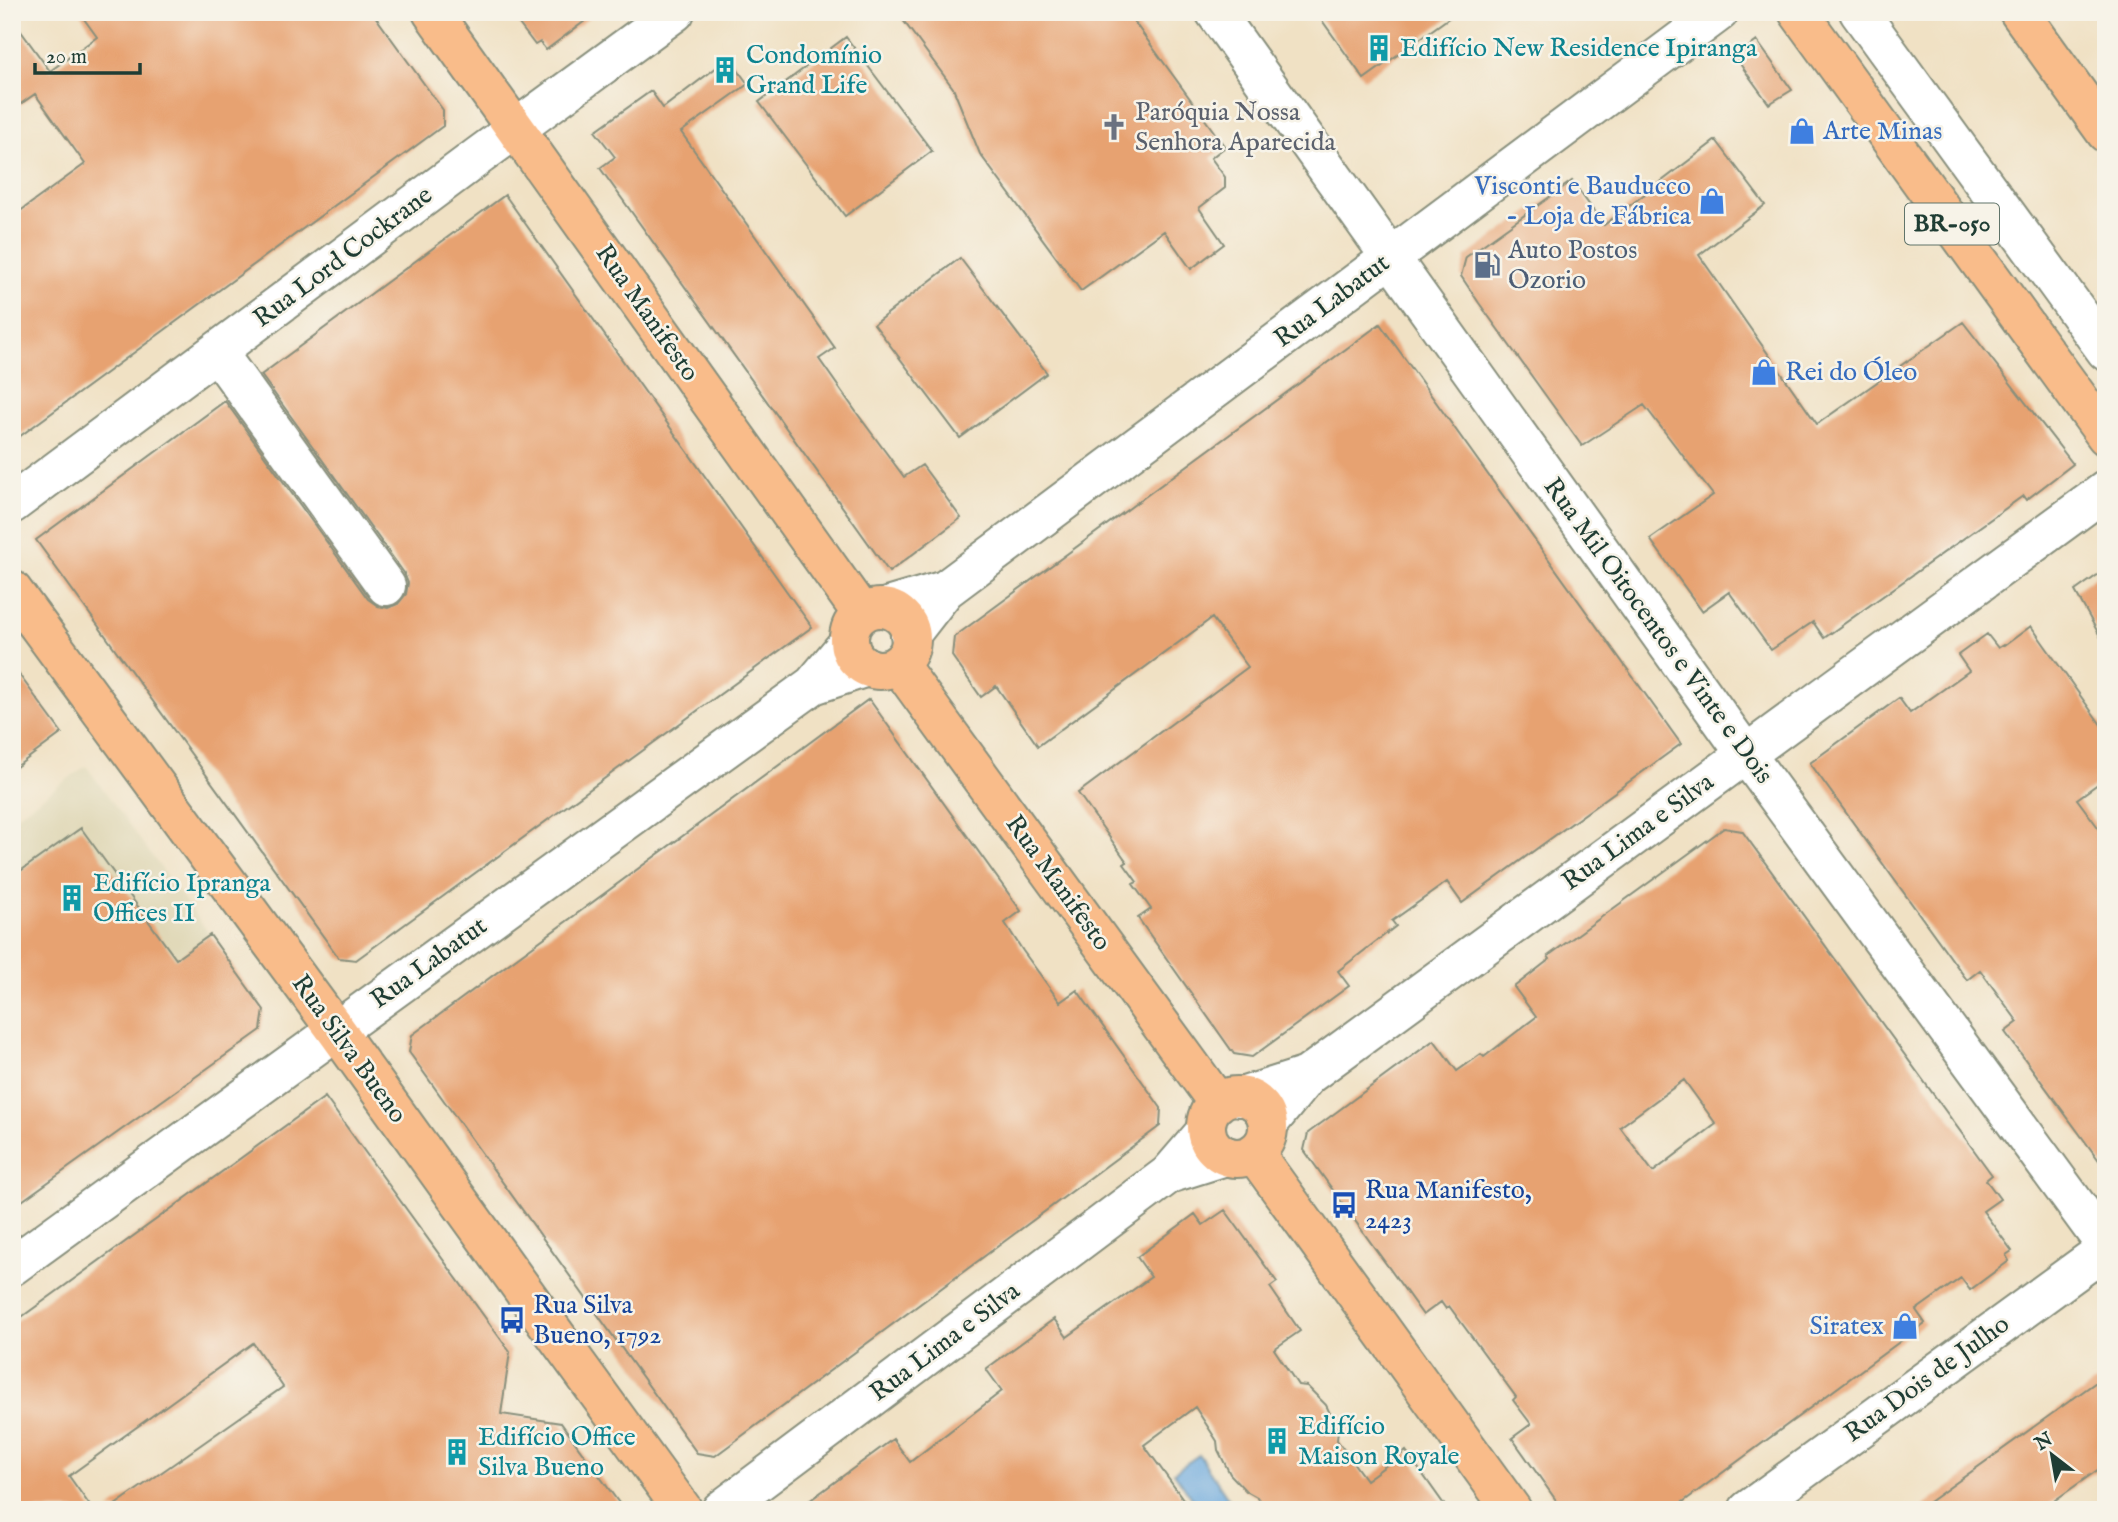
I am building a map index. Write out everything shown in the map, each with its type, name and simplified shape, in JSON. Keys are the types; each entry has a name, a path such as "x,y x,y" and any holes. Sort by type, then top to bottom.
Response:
{"main road":[{"name":"Rua Manifesto","path":"432,12 878,638 1512,1510"},
{"name":"BR-050","path":"1798,12 2106,436"},
{"path":"2019,12 2106,134"},
{"name":"Rua Silva Bueno","path":"12,590 336,1030 683,1510"}],"street":[{"name":"Rua Lord Cockrane","path":"12,505 675,12"},
{"name":"Rua Mil Oitocentos e Vinte e Dois","path":"1215,12 1745,753 2106,1247"},
{"name":"Rua Labatut","path":"12,1266 945,590 1719,12"},
{"path":"1858,12 2106,351"},
{"path":"217,352 386,586"},
{"name":"Rua Lima e Silva","path":"721,1510 1169,1174 1307,1076 2106,490"},
{"name":"Rua Dois de Julho","path":"1748,1510 2106,1247"}],"shaded area":[{"path":"86,766 210,935 38,1058 12,1023 12,819"}],"water":[{"path":"1199,1455 1236,1510 1200,1510 1174,1472"}],"building":[{"path":"79,12 372,12 443,110 443,126 12,442 12,217 85,164 35,94 12,110 12,19 50,71 97,37"},
{"path":"510,12 597,12 546,50 540,42 535,45"},
{"name":"Paróquia Nossa Senhora Aparecida","path":"897,12 1127,12 1225,147 1211,158 1225,177 1225,188 1199,208 1224,244 1191,269 1164,231 1081,291 980,154 953,88"},
{"name":"Edifício New Residence Ipiranga","path":"1316,12 1457,12 1364,79"},
{"path":"846,37 932,151 845,216 759,102"},
{"path":"1757,41 1792,90 1769,104 1735,57"},
{"path":"729,58 748,84 681,132 835,348 819,359 859,416 904,477 922,465 961,518 889,572 600,168 615,157 595,131 651,91 663,108"},
{"path":"1716,140 1765,205 1699,255 1817,424 1963,322 2073,464 2026,500 2023,496 1824,638 1813,622 1771,650 1729,592 1702,611 1650,539 1713,495 1644,405 1582,446 1461,276 1466,257 1572,181 1604,225"},
{"path":"505,195 812,627 356,960 339,958 36,540 225,401 368,599 378,606 388,608 398,604 406,594 408,583 404,573 261,375"},
{"path":"960,258 1047,373 960,438 874,324"},
{"path":"1380,324 1681,744 1462,903 1447,882 1392,921 1396,926 1338,971 1349,986 1252,1057 1234,1054 1138,918 1151,909 1133,884 1137,882 1124,864 1127,862 1078,793 1248,667 1212,618 1038,746 996,686 981,697 952,656 954,637"},
{"path":"2106,569 2106,647 2075,591"},
{"path":"2031,626 2106,732 2106,778 2077,799 2106,838 2106,1170 2005,1032 2018,1022 1980,970 1967,980 1810,763 1899,698 1910,713 1969,671 1958,655 1987,634 1998,648"},
{"path":"12,665 62,733 12,770"},
{"path":"869,699 1021,911 1005,923 1023,951 1060,1002 1077,990 1161,1108 1160,1126 715,1456 697,1453 409,1052 412,1035"},
{"path":"81,828 176,959 210,935 264,1010 261,1030 12,1208 12,877"},
{"path":"1724,828 1742,831 1992,1175 1986,1180 2000,1199 1983,1211 2012,1251 2006,1255 2009,1261 1970,1290 1961,1278 1916,1310 1925,1323 1672,1510 1563,1510 1512,1438 1531,1424 1513,1400 1516,1397 1449,1306 1446,1309 1441,1302 1423,1315 1304,1150 1308,1133 1434,1040 1457,1071 1481,1054 1484,1057 1536,1017 1514,987 1550,959 1548,956","holes":["1684,1080 1716,1124 1653,1172 1620,1127"]},
{"path":"325,1097 510,1352 501,1414 561,1423 624,1510 108,1510 283,1387 253,1343 69,1476 93,1510 12,1510 12,1324"},
{"path":"1225,1210 1277,1282 1270,1287 1300,1331 1274,1349 1298,1385 1307,1386 1326,1405 1338,1430 1337,1440 1366,1480 1406,1451 1448,1510 1267,1510 1257,1497 1246,1491 1230,1474 1218,1450 1217,1441 1195,1407 1144,1445 1191,1510 797,1510 893,1439 910,1462 1002,1391 986,1369 1054,1319 1067,1337 1151,1277 1137,1257 1195,1214 1203,1225"},
{"path":"2106,1375 2106,1464 2041,1510 1918,1510"}],"place":[{"name":"Edifício New Residence Ipiranga","path":"1379,48"},
{"name":"Condomínio Grand Life","path":"725,70"},
{"name":"Paróquia Nossa Senhora Aparecida","path":"1114,127"},
{"name":"Arte Minas","path":"1802,131"},
{"name":"Visconti e Bauducco - Loja de Fábrica","path":"1712,201"},
{"name":"Auto Postos Ozorio","path":"1487,265"},
{"name":"Rei do Óleo","path":"1764,372"},
{"name":"Edifício Ipranga Offices II","path":"72,898"},
{"name":"Rua Manifesto, 2423","path":"1344,1205"},
{"name":"Rua Silva Bueno, 1792","path":"512,1320"},
{"name":"Siratex","path":"1905,1326"},
{"name":"Edifício Maison Royale","path":"1277,1441"},
{"name":"Edifício Office Silva Bueno","path":"457,1452"}]}
